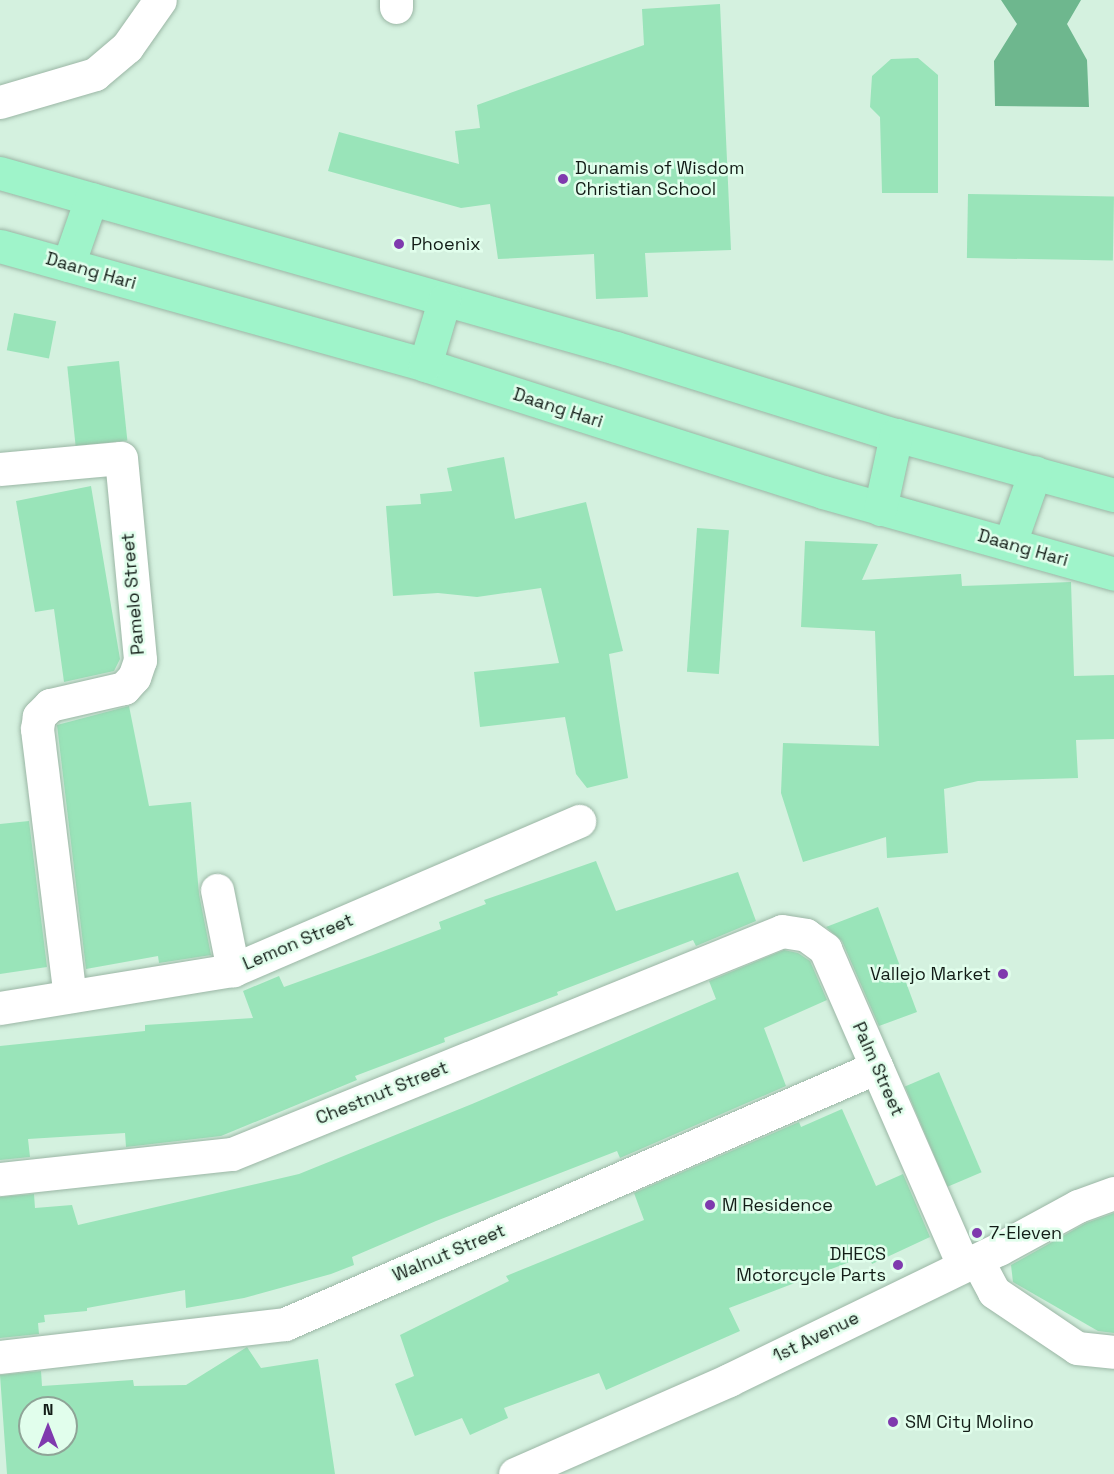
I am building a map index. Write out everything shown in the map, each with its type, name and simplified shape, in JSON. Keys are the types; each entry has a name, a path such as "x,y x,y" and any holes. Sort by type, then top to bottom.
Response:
{"main road":[{"path":"0,173 616,348 896,435 1114,495"},
{"path":"68,265 92,199"},
{"name":"Daang Hari","path":"0,246 425,365 880,508 1114,574"},
{"path":"425,365 444,301"},
{"path":"880,508 896,435"},
{"path":"1010,543 1035,472"}],"street":[{"path":"0,102 95,74 128,47 160,0"},
{"name":"Pamelo Street","path":"0,469 121,458 140,660 134,677 124,688 50,705 39,716 37,729 70,996"},
{"name":"Lemon Street","path":"0,1008 233,970 579,821"},
{"path":"217,890 233,970"},
{"name":"Palm Street","path":"748,943 782,931 806,935 825,949 877,1067 970,1263 994,1292 1077,1348 1114,1352"},
{"name":"Chestnut Street","path":"0,1179 232,1154 748,943"},
{"name":"Walnut Street","path":"0,1357 285,1324 877,1067"},
{"name":"1st Avenue","path":"524,1472 729,1380 970,1263 1078,1206 1114,1193"}],"shaded area":[{"path":"1001,0 1081,0 1067,24 1087,60 1089,107 995,106 994,61 1017,24"}],"building":[{"path":"720,4 731,250 645,253 648,297 596,299 594,254 498,259 490,204 461,208 328,171 339,132 459,164 455,131 480,128 477,105 644,45 642,9"},
{"path":"918,58 938,75 938,193 882,193 880,117 870,107 872,76 891,59"},
{"path":"968,194 1114,197 1113,261 967,258"},
{"path":"14,313 56,321 49,359 7,350"},
{"path":"119,361 127,441 76,446 67,366"},
{"path":"504,457 515,519 586,502 623,651 609,654 628,778 587,788 576,774 565,717 480,727 474,672 559,663 541,588 477,597 438,593 393,596 386,506 421,504 420,494 452,491 447,468"},
{"path":"91,486 120,659 114,671 64,682 54,609 35,612 16,501"},
{"path":"697,528 729,530 719,674 687,672"},
{"path":"805,541 878,544 862,580 961,574 962,586 1071,582 1074,676 1114,675 1114,739 1076,740 1078,778 978,781 944,789 948,853 887,858 886,837 803,862 781,793 783,743 879,746 875,631 801,627"},
{"path":"129,706 149,806 191,802 199,894 211,955 159,963 158,956 86,969 57,725"},
{"path":"29,821 47,967 0,974 0,824"},
{"path":"596,861 616,911 738,872 756,921 696,946 693,940 557,992 558,995 444,1038 445,1042 355,1076 357,1080 221,1136 126,1147 125,1133 28,1139 30,1157 0,1160 0,1046 145,1031 145,1025 253,1018 243,991 279,976 284,987 373,955 441,929 439,922 486,904 484,900"},
{"path":"878,907 917,1012 879,1026 842,941 826,927"},
{"path":"784,950 798,953 810,961 827,1000 764,1028 786,1086 620,1158 617,1151 436,1221 352,1257 354,1265 331,1274 244,1298 186,1308 185,1290 87,1308 87,1311 44,1315 45,1322 38,1323 39,1334 0,1338 0,1197 34,1194 35,1208 72,1205 78,1225 299,1174 472,1104 716,999 709,981"},
{"path":"939,1072 982,1172 948,1187 905,1086"},
{"path":"842,1109 876,1186 903,1174 930,1237 872,1264 868,1255 729,1308 740,1331 606,1390 599,1373 504,1408 508,1418 470,1435 462,1418 415,1436 395,1384 414,1376 400,1335 509,1281 506,1276 644,1220 634,1193 799,1122 801,1127"},
{"path":"1114,1213 1114,1333 1098,1331 1013,1282 1011,1265 1086,1223"},
{"path":"247,1347 261,1368 318,1359 335,1474 7,1474 0,1375 41,1371 42,1386 133,1380 134,1386 186,1385"}],"place":[{"name":"Dunamis of Wisdom Christian School","path":"563,179"},
{"name":"Phoenix","path":"399,244"},
{"name":"Vallejo Market","path":"1003,974"},
{"name":"M Residence","path":"710,1205"},
{"name":"7-Eleven","path":"977,1233"},
{"name":"DHECS Motorcycle Parts","path":"898,1265"},
{"name":"SM City Molino","path":"893,1422"}]}
